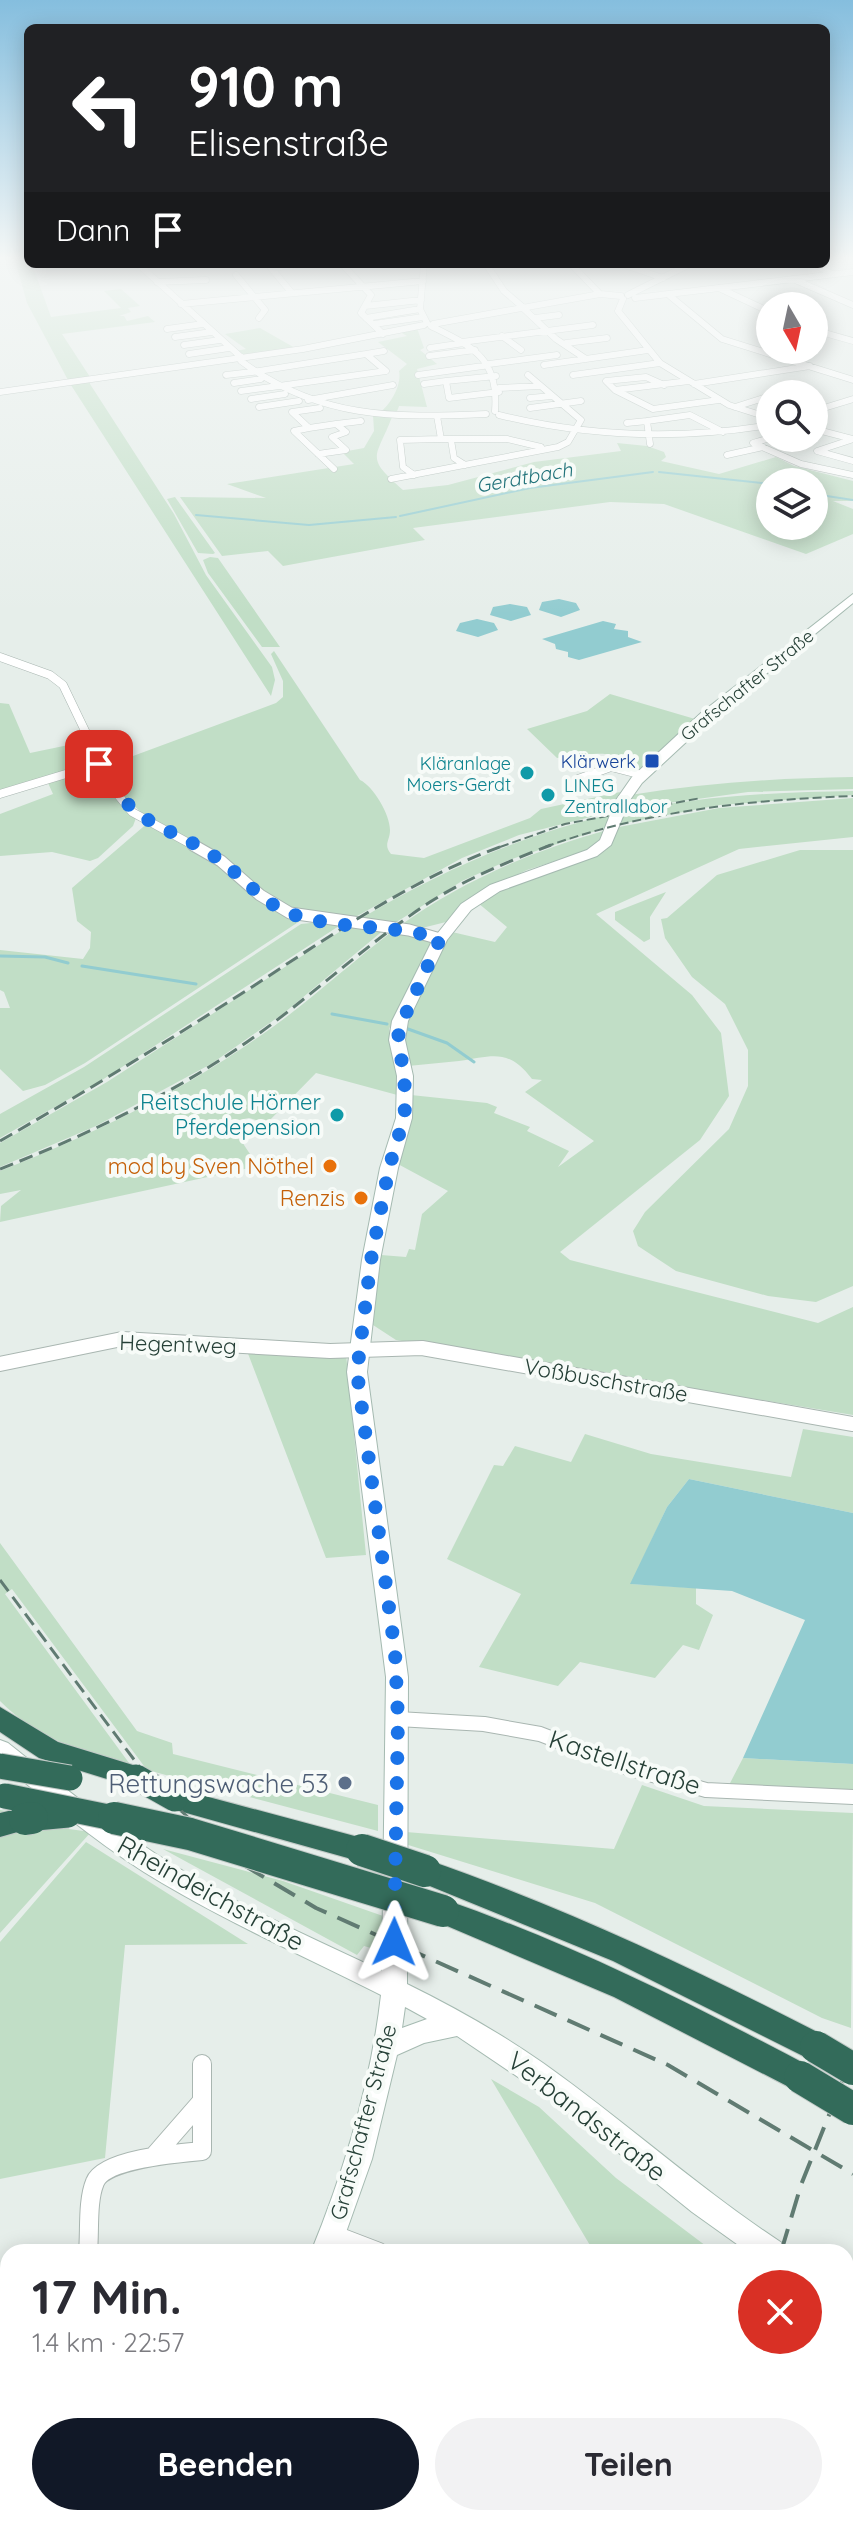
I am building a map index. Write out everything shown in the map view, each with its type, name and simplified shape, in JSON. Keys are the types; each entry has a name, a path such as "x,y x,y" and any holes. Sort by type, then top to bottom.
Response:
{"highway":[{"path":"0,1718 49,1750 175,1799 362,1850 425,1871 594,1938 698,1985 853,2069"},
{"path":"0,1766 70,1778 139,1784"},
{"path":"2,1796 93,1812 243,1849 443,1911 585,1967 689,2017 853,2109"},
{"path":"12,1822 93,1812"}],"main road":[{"name":"Grafschafter Straße","path":"328,2243 385,2049 394,1991 398,1719 395,1652 359,1402 358,1351 386,1183 404,1118 406,1097 398,1031 440,939 476,899 495,888 592,853 606,842 628,790 642,775 706,716 853,597"},
{"name":"Rheindeichstraße","path":"0,1749 105,1834 172,1877 394,1991"},
{"name":"Verbandsstraße","path":"394,1991 539,2074 690,2197 760,2244"},
{"path":"385,2049 408,2036 458,2025"}],"street":[{"path":"0,392 101,378"},
{"path":"241,391 335,378"},
{"path":"358,378 380,395"},
{"path":"424,384 478,378"},
{"path":"496,378 497,413"},
{"path":"391,479 565,444 581,420 531,378"},
{"path":"638,378 606,381 615,390 653,409 719,400"},
{"path":"648,378 664,385"},
{"path":"684,378 719,400 756,414"},
{"path":"615,390 728,378"},
{"path":"234,383 261,379 285,394 327,407 378,414 437,416 497,413 549,429 600,435 723,432 756,427"},
{"path":"446,381 449,398 455,404"},
{"path":"259,407 393,385"},
{"path":"449,398 541,386"},
{"path":"251,399 285,394"},
{"path":"530,398 552,396"},
{"path":"828,406 853,399"},
{"path":"735,407 756,400"},
{"path":"530,408 581,401"},
{"path":"309,428 292,412 327,407"},
{"path":"627,423 690,415 723,432"},
{"path":"437,416 441,439"},
{"path":"334,469 294,431 361,421"},
{"path":"647,421 650,444"},
{"path":"318,454 346,450 332,437 345,434 336,424"},
{"path":"828,433 853,439"},
{"path":"674,434 679,444"},
{"path":"414,475 403,467 400,440 480,442 507,439 546,449"},
{"path":"853,439 817,451 853,461"},
{"path":"451,440 454,458 465,465"},
{"path":"727,455 756,449"},
{"path":"774,452 801,464 853,475"},
{"path":"0,657 50,675 63,685 99,764 113,789 132,812 221,861 276,907 307,918 409,930 440,939"},
{"path":"0,794 99,764"},
{"path":"578,779 611,767 642,775"},
{"path":"409,930 452,923"},
{"name":"Hegentweg","path":"0,1364 122,1339 358,1351"},
{"name":"Voßbuschstraße","path":"358,1351 442,1351 853,1424"},
{"name":"Kastellstraße","path":"398,1719 484,1724 540,1734 628,1768 706,1790 853,1797"},
{"path":"89,2244 95,2182 103,2172 154,2156 202,2151 202,2064"},
{"path":"154,2156 202,2101"},
{"path":"182,2124 202,2136"}],"green space":[{"path":"67,378 90,378 90,384 174,514 206,575 272,667 275,680 271,696"},
{"path":"399,378 419,378 427,407 399,406 396,414 379,413 391,400"},
{"path":"373,415 392,417 378,450 378,463 403,490 448,485 534,462 621,451 617,443 647,446 664,452 666,457 661,461 719,474 776,457 802,468 756,468 756,536 664,504 610,502 413,528 425,540 283,566 268,551 222,556 180,497 266,498 227,484 354,464 342,452 364,448 374,431"},
{"path":"828,475 853,481 853,501 833,501 853,509 853,534 806,554 766,540 828,540"},
{"path":"175,497 215,553 198,553 167,499"},
{"path":"218,558 280,647 262,647 208,573 203,560"},
{"path":"274,651 360,780 380,801 389,824 387,845 391,854 424,858 530,818 541,809 620,792 614,811 519,835 462,858 348,921 309,915 85,1063 45,1085 23,1091 0,1069 0,1008 10,1008 4,992 0,990 0,950 83,959 90,948 91,932 77,921 72,888 150,821 118,790 106,766 276,703 283,697 283,681 271,654"},
{"path":"610,694 695,719 640,769 622,757 612,755 557,758 527,729 587,711"},
{"path":"0,703 9,704 30,753 83,742 94,762 0,790"},
{"path":"90,770 98,771 115,798 136,818 133,826 98,858 90,861 52,852 0,856 0,814 53,794 48,783"},
{"path":"853,777 853,789 748,792 625,809 630,795 658,791 741,782"},
{"path":"853,791 853,795 720,805 620,824 624,812 681,802 766,794"},
{"path":"853,798 853,837 739,849 596,914 692,995 721,1033 729,1096 700,1140 560,1252 570,1260 818,1323 853,1307 853,1415 396,1340 373,1325 381,1255 406,1257 409,1249 415,1250 422,1214 448,1191 396,1163 411,1095 487,1103 497,1107 494,1113 530,1127 527,1131 569,1151 558,1167 594,1141 525,1092 542,1080 532,1079 507,1058 491,1056 408,1066 406,1048 411,1013 425,980 452,932 495,942 507,927 478,903 609,846 619,827 719,808"},
{"path":"612,814 608,827 509,860 462,881 390,926 355,922 417,887 479,858 544,833"},
{"path":"607,830 605,838 586,851 527,870 472,896 446,922 422,928 398,927 447,895 498,869"},
{"path":"800,850 853,850 853,1286 816,1302 768,1296 676,1271 638,1246 633,1231 645,1212 729,1129 748,1086 748,1050 725,1004 692,977 665,938 661,919 667,918 717,875"},
{"path":"666,892 650,917 650,939 644,942 615,920 615,912"},
{"path":"301,924 342,924 99,1082 0,1138 0,1114 84,1067"},
{"path":"350,925 385,929 284,1013 211,1064 96,1126 0,1167 0,1143 107,1082"},
{"path":"394,930 432,941 389,1029 401,1096 316,1073 267,1123 249,1118 234,1121 244,1145 258,1166 0,1222 1,1206 21,1190 0,1194 0,1171 68,1143 198,1076 277,1024"},
{"path":"247,1351 346,1354 366,1555 326,1558"},
{"path":"803,1429 853,1437 853,1513 689,1479 667,1507 631,1584 696,1588 696,1604 713,1615 699,1650 683,1645 655,1678 580,1662 558,1686 479,1667 521,1594 447,1559 494,1465 503,1466 515,1446 571,1462 585,1434 651,1454 791,1477"},
{"path":"0,1543 137,1731 172,1743 173,1754 378,1805 378,1831 147,1770 12,1589 5,1594 132,1767 61,1742 14,1714 0,1701"},
{"path":"743,1758 853,1764 853,1791 728,1787"},
{"path":"642,1785 704,1806 853,1813 851,2028 822,2018 595,1903 405,1844 406,1832 614,1849"},
{"path":"0,1810 20,1813 39,1825 91,1832 0,1933"},
{"path":"86,1842 248,1944 125,1945 105,2158 0,2179 0,1942"},
{"path":"163,1849 283,1881 383,1916 381,1951 364,1946 357,1955"},
{"path":"491,2079 539,2107 616,2178 703,2244 589,2244"}],"water":[{"path":"559,599 576,603 580,610 561,617 539,610 542,602"},
{"path":"510,604 527,607 531,615 511,621 490,615 493,607"},
{"path":"477,619 494,623 498,630 478,637 456,631 460,623"},
{"path":"603,621 616,624 614,629 628,631 628,637 642,642 579,660 568,657 568,652 556,649 555,644 542,639"},
{"path":"689,1479 853,1513 853,1764 743,1758 805,1620 732,1591 630,1584 667,1507"}],"waterway":[{"name":"Gerdtbach","path":"400,516 530,488 653,472"},
{"name":"Gerdtbach","path":"659,472 756,482"},
{"name":"Gerdtbach","path":"828,496 853,500"},
{"name":"Gerdtbach","path":"196,515 309,525 396,517"},
{"name":"Gerdtbach","path":"0,956 45,957 68,963"},
{"name":"Gerdtbach","path":"82,966 196,984"},
{"name":"Gerdtbach","path":"332,1014 387,1024"},
{"name":"Gerdtbach","path":"408,1029 447,1043 474,1062"}],"railway":[{"path":"550,845 620,824 659,816 736,804 853,796"},
{"path":"500,847 565,824 701,798"},
{"path":"0,1141 160,1045 376,908 439,873 505,845"},
{"path":"0,1169 96,1128 189,1079 247,1042 430,902 489,870 550,845"},
{"path":"545,847 550,845"},
{"path":"0,1580 153,1785 191,1820"},
{"path":"189,1818 230,1857 316,1908 668,2065 814,2151"},
{"path":"814,2151 853,2055"},
{"path":"783,2244 814,2151"},
{"path":"814,2151 853,2174"}],"place":[{"name":"Klärwerk","path":"652,761"},
{"name":"Kläranlage Moers-Gerdt","path":"527,773"},
{"name":"LINEG Zentrallabor","path":"548,795"},
{"name":"Reitschule Hörner Pferdepension","path":"337,1115"},
{"name":"mod by Sven Nöthel","path":"330,1166"},
{"name":"Renzis","path":"361,1198"},
{"name":"Rettungswache 53","path":"345,1783"}],"route":[{"path":"99,764 113,789 132,812 221,861 276,907 307,918 409,930 440,939 398,1031 405,1076 404,1118 389,1168 371,1260 357,1372 395,1652 398,1719 394,1942"}]}
